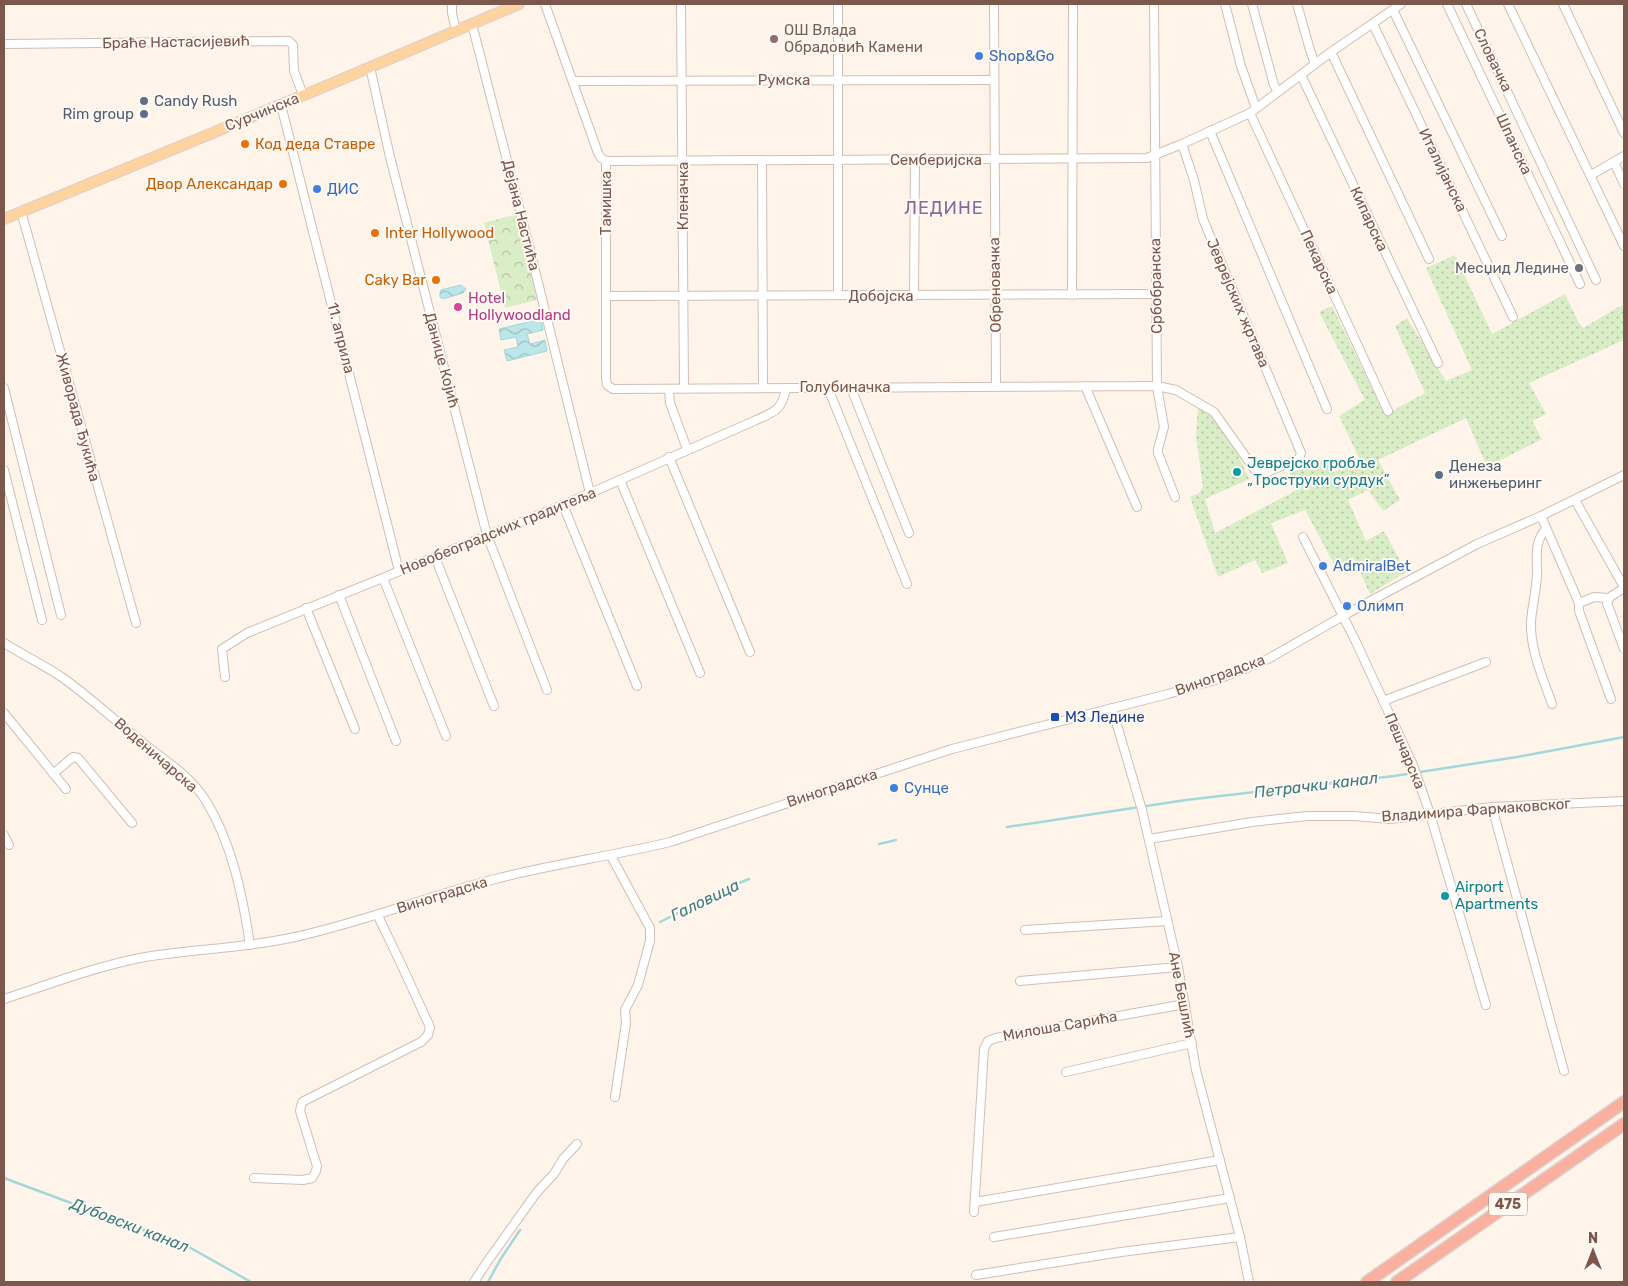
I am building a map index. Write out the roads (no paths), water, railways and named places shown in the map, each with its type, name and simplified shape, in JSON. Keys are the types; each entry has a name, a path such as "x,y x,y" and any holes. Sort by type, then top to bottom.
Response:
{"highway":[{"name":"475","path":"1366,1282 1624,1102"},
{"name":"475","path":"1397,1282 1624,1124"}],"main road":[{"name":"Сурчинска","path":"4,219 519,4"}],"street":[{"path":"452,4 456,31"},
{"name":"Тамишка","path":"545,4 574,81 598,153 606,161 607,385"},
{"name":"Кленачка","path":"681,4 684,388"},
{"path":"838,4 838,295"},
{"name":"Обреновачка","path":"994,4 996,386"},
{"path":"1072,295 1073,4"},
{"name":"Србобранска","path":"1154,4 1157,386 1164,427 1158,453 1175,497"},
{"name":"Пекарска","path":"1225,4 1253,110 1388,411"},
{"path":"1252,4 1274,85 1278,92"},
{"path":"1297,4 1315,64"},
{"name":"Семберијска","path":"606,161 1142,159 1155,156 1253,110 1331,52 1401,4"},
{"name":"Шпанска","path":"1448,4 1580,284"},
{"name":"Словачка","path":"1466,4 1596,280"},
{"path":"1508,4 1624,246"},
{"path":"1563,4 1624,133"},
{"path":"1393,10 1502,236"},
{"name":"Дејана Настића","path":"472,24 590,493"},
{"name":"Италијанска","path":"1373,24 1513,317"},
{"name":"Браће Настасијевић","path":"4,44 290,42 294,46 294,72 303,95"},
{"path":"1331,52 1429,258"},
{"name":"Данице Којић","path":"370,67 390,157 487,536 547,690"},
{"name":"Кипарска","path":"1301,75 1438,363"},
{"name":"Румска","path":"574,81 994,80"},
{"name":"11. априла","path":"281,104 399,571"},
{"path":"1210,131 1327,409"},
{"name":"Јеврејских жртава","path":"1157,386 1176,390 1214,412 1257,473 1265,473 1299,459 1301,453 1203,219 1194,180 1182,144"},
{"path":"1590,175 1624,156"},
{"path":"762,160 763,388"},
{"path":"914,296 915,160"},
{"path":"1614,162 1624,184"},
{"name":"Живорада Ђукића","path":"21,211 136,623"},
{"name":"Добојска","path":"606,296 1156,294"},
{"name":"Голубиначка","path":"607,385 610,389 619,390 684,388 1157,386"},
{"path":"1085,386 1137,507"},
{"path":"4,388 61,614"},
{"name":"Новобеоградских градитеља","path":"225,676 222,649 247,633 563,505 776,410 784,400 786,388"},
{"path":"828,388 907,584"},
{"path":"851,388 909,533"},
{"path":"669,389 670,403 687,449"},
{"path":"670,457 750,652"},
{"path":"4,470 42,620"},
{"name":"Виноградска","path":"4,999 132,960 250,945 304,935 378,916 495,879 670,842 952,749 1199,685 1268,659 1477,544 1575,500 1624,475"},
{"path":"620,480 700,673"},
{"path":"1575,500 1624,587 1609,598 1599,596 1579,603"},
{"path":"563,505 637,686"},
{"path":"1540,516 1579,603 1580,611 1611,699"},
{"path":"1546,528 1541,534 1537,545 1537,574 1531,629 1536,653 1552,704"},
{"name":"Пешчарска","path":"1303,537 1413,765 1430,814 1486,1006"},
{"path":"435,557 494,706"},
{"path":"383,578 446,736"},
{"path":"339,595 396,741"},
{"path":"1609,598 1608,608 1624,649"},
{"path":"306,608 354,728"},
{"name":"Воденичарска","path":"4,643 64,679 178,770 198,790 216,821 228,850 239,888 250,945"},
{"path":"1383,701 1486,662"},
{"name":"Ане Бешлић","path":"1112,708 1149,839 1178,967 1196,1070 1240,1237 1249,1282"},
{"path":"4,713 66,789"},
{"path":"53,774 72,758 77,757 132,823"},
{"name":"Владимира Фармаковског","path":"1149,839 1291,817 1333,815 1390,819 1492,808 1624,801"},
{"path":"1492,808 1564,1072"},
{"path":"4,835 9,845"},
{"path":"611,856 650,928 650,941 638,985 625,1010 626,1024 615,1097"},
{"path":"254,1178 303,1180 312,1178 317,1166 300,1111 302,1102 421,1042 428,1035 430,1027 378,916"},
{"path":"1024,930 1167,921"},
{"path":"1020,981 1178,967"},
{"name":"Милоша Сарића","path":"974,1212 984,1049 988,1041 1185,1004"},
{"path":"1066,1072 1192,1043"},
{"path":"474,1282 537,1192 554,1174 563,1159 577,1144"},
{"path":"975,1202 1220,1160"},
{"path":"994,1237 1230,1198"},
{"path":"976,1275 1121,1252 1240,1237"}],"water":[{"path":"461,285 466,289 463,293 443,299 440,297 441,290"},
{"path":"541,319 543,330 527,334 530,344 545,340 547,351 507,361 504,350 518,347 516,337 501,340 499,329"}],"waterway":[{"name":"Петрачки канал","path":"1007,827 1186,800 1394,776 1517,757 1624,737"},
{"name":"Галовица","path":"879,844 896,840"},
{"name":"Галовица","path":"660,922 749,879"},
{"name":"Дубовски канал","path":"4,1178 189,1247 251,1282"},
{"path":"488,1282 520,1230"}],"place":[{"name":"ОШ Влада Обрадовић Камени","path":"774,39"},
{"name":"Shop&Go","path":"979,56"},
{"name":"Candy Rush","path":"144,101"},
{"name":"Rim group","path":"144,114"},
{"name":"Код деда Ставре","path":"245,144"},
{"name":"Двор Александар","path":"283,184"},
{"name":"ДИС","path":"317,189"},
{"name":"Inter Hollywood","path":"375,233"},
{"name":"Месџид Ледине","path":"1579,268"},
{"name":"Caky Bar","path":"436,280"},
{"name":"Hotel Hollywoodland","path":"458,307"},
{"name":"Јеврејско гробље „Троструки сурдук”","path":"1237,472"},
{"name":"Денеза инжењеринг","path":"1439,475"},
{"name":"AdmiralBet","path":"1323,566"},
{"name":"Олимп","path":"1347,606"},
{"name":"МЗ Ледине","path":"1055,717"},
{"name":"Сунце","path":"894,788"},
{"name":"Airport Apartments","path":"1445,896"}],"district":[{"name":"ЛЕДИНЕ","path":"944,208"}]}
